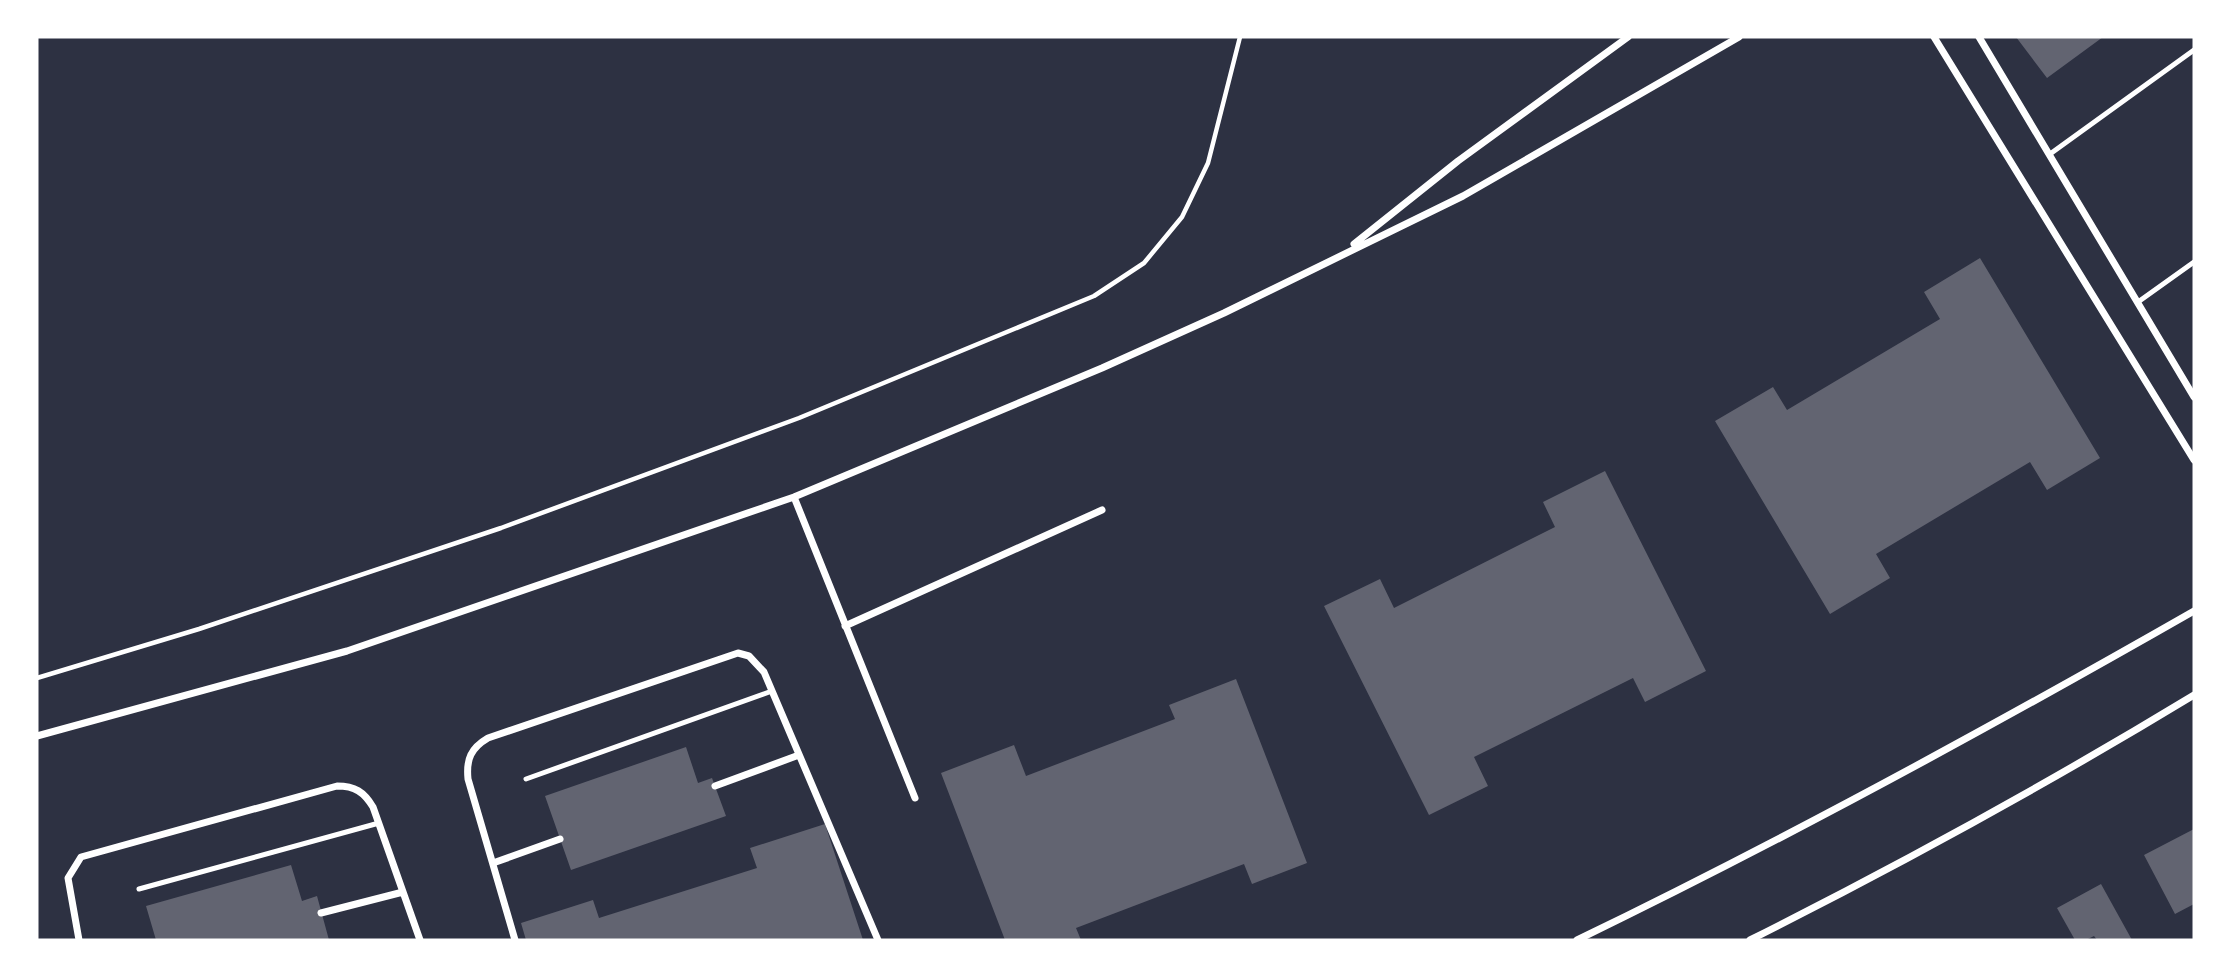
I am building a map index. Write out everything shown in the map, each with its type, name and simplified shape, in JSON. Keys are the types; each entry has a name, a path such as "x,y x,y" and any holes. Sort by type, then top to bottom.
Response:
{"street":[{"path":"1343,253 1458,161 1628,37"},
{"path":"37,736 347,652 794,497 1102,368 1463,195 1739,37"},
{"path":"1934,37 2194,460"},
{"path":"1979,37 2194,397"},
{"path":"794,497 915,798"},
{"path":"845,626 1102,510"},
{"path":"1577,940 1737,863 1970,739 2194,611"},
{"path":"515,940 467,767 469,755 488,738 726,654 738,653 757,663 772,691 878,940"},
{"path":"1750,940 1898,865 2097,754 2194,695"},
{"path":"715,786 799,755"},
{"path":"79,940 68,878 81,857 92,851 337,786 359,790 368,797 420,940"},
{"path":"492,863 561,839"},
{"path":"321,913 403,892"}],"lane":[{"path":"2050,154 2194,50"},
{"path":"2138,302 2194,262"},
{"path":"526,779 772,691"},
{"path":"139,889 379,823"}],"path":[{"path":"37,678 326,588 514,524 799,418 1094,296 1144,263 1182,217 1208,163 1240,37"}],"building":[{"path":"2016,37 2103,37 2047,78"},
{"path":"1980,258 2100,458 2047,490 2030,462 1876,554 1890,578 1830,614 1715,421 1773,387 1787,410 1940,319 1924,292"},
{"path":"1605,471 1706,671 1645,702 1633,678 1474,757 1488,786 1429,815 1324,606 1380,579 1394,608 1555,527 1543,502"},
{"path":"1236,679 1307,863 1252,884 1244,864 1076,928 1081,940 1005,940 941,773 1014,745 1026,776 1175,719 1169,705"},
{"path":"686,747 698,783 712,778 726,816 571,870 545,796"},
{"path":"825,824 863,940 526,940 521,923 593,900 599,918 757,868 750,848"},
{"path":"2194,829 2194,904 2175,914 2144,855"},
{"path":"291,865 302,901 317,896 329,940 156,940 146,906"},
{"path":"2101,884 2132,940 2097,940 2094,936 2086,940 2075,940 2057,908"}]}
